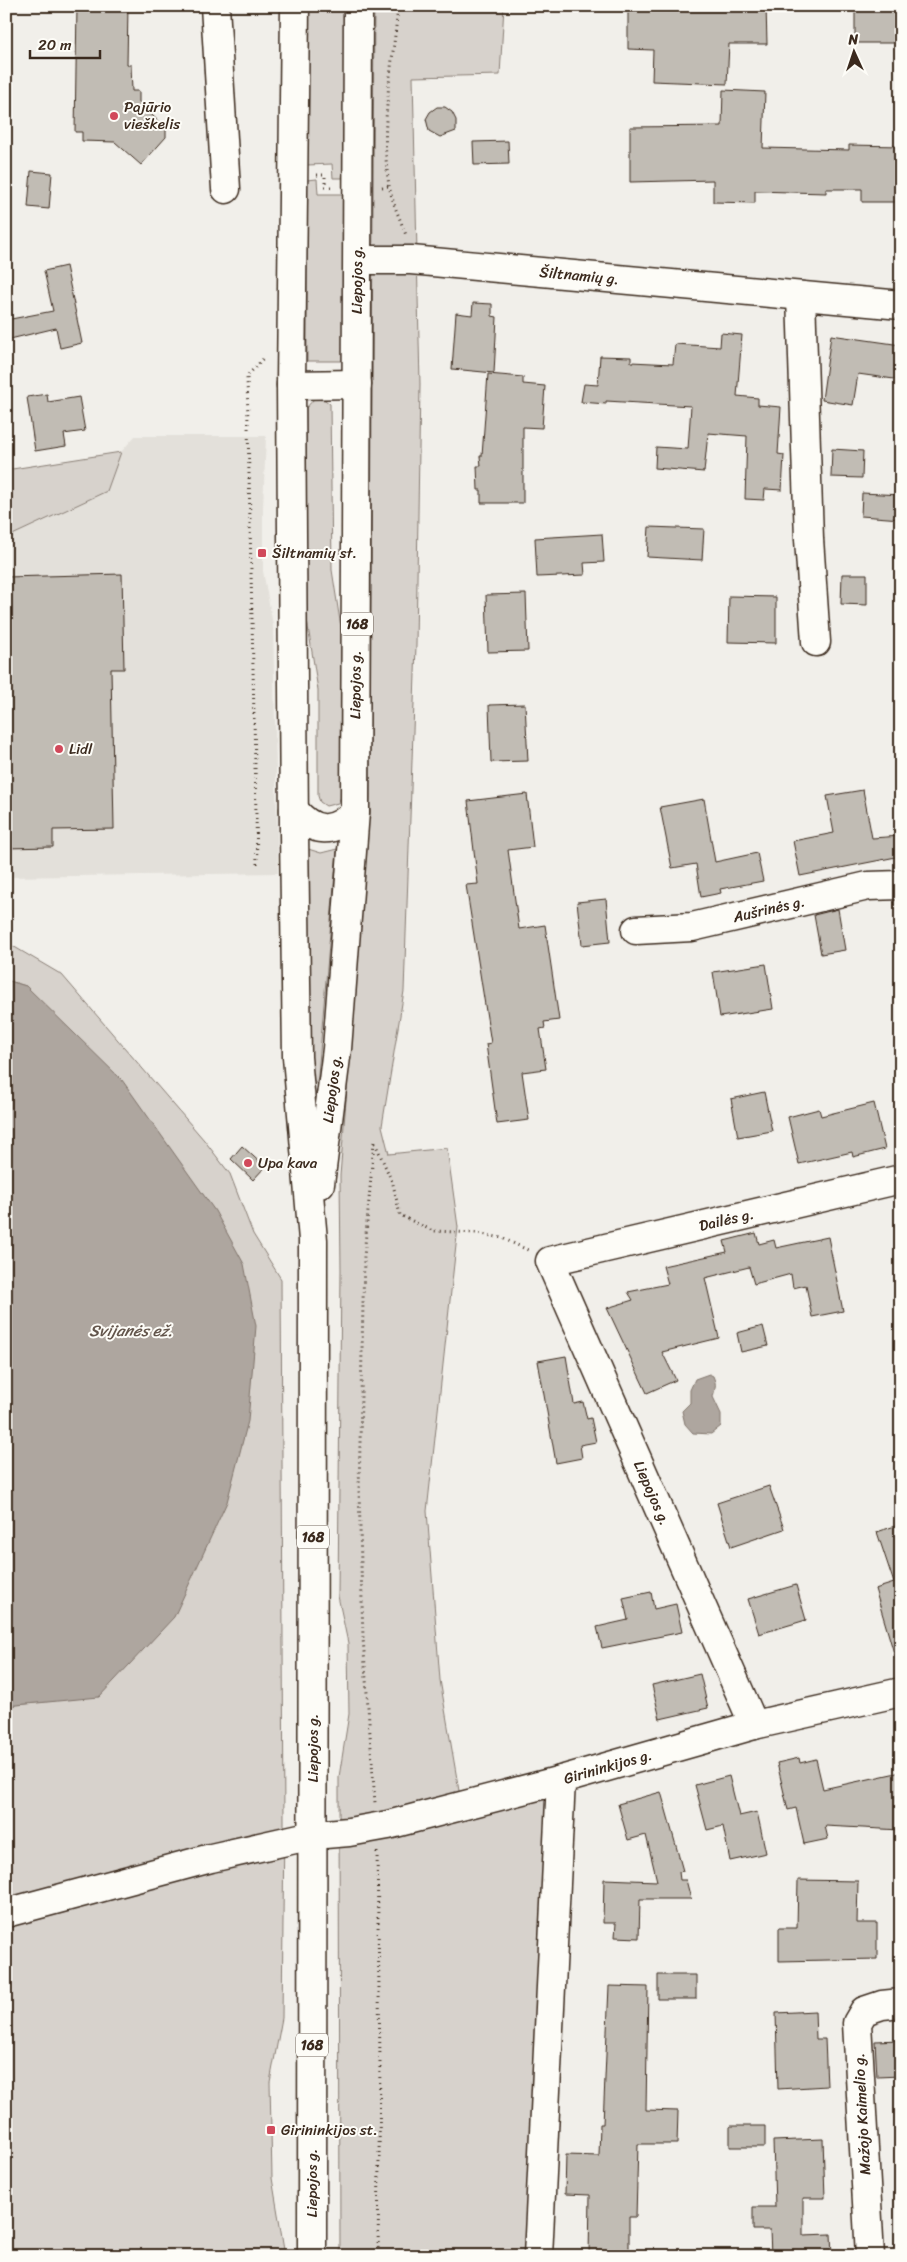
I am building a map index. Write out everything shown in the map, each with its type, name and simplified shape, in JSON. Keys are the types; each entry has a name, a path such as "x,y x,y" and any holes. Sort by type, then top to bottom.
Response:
{"main road":[{"path":"215,6 226,189"},
{"name":"Liepojos g.","path":"295,6 291,385 294,810 298,1057 313,1240 312,2256"},
{"name":"Liepojos g.","path":"313,1240 336,1049 355,812 359,187 358,6"},
{"name":"Šiltnamių g.","path":"358,260 411,260 901,305"},
{"path":"801,296 809,539 816,642"},
{"path":"291,385 357,384"},
{"path":"294,810 304,822 317,828 331,828 345,822 355,812"},
{"name":"Aušrinės g.","path":"636,930 692,927 868,886 901,885"},
{"name":"Dailės g.","path":"550,1261 901,1179"},
{"name":"Liepojos g.","path":"550,1261 754,1725"},
{"name":"Girininkijos g.","path":"6,1913 210,1858 313,1835 377,1827 561,1780 754,1725 901,1692"},
{"path":"538,2256 561,1780"},
{"name":"Mažojo Kaimelio g.","path":"870,2256 857,2023 864,2011 882,2005 901,2003"}],"path":[{"path":"398,6 386,121 390,186 408,242 411,260"},
{"path":"294,175 324,175 325,187 390,186"},
{"path":"258,864 247,376 267,356"},
{"path":"378,2256 380,2060 377,1827 363,1638 359,1490 364,1257 374,1142 393,1184 400,1215 433,1231 502,1238 550,1261"}],"shaded area":[{"path":"307,6 344,6 343,178 333,178 332,164 307,165"},
{"path":"374,6 504,6 500,75 413,77 420,384 416,645 404,991 382,1126 389,1154 447,1148 458,1227 427,1511 440,1680 463,1814 551,1792 529,2256 340,2256 339,1777 349,1714 348,1643 338,1596 340,1176 370,798"},
{"path":"317,179 318,194 343,194 343,361 307,361 307,180"},
{"path":"314,399 325,400 330,404 332,570 342,634 341,797 338,803 326,806 320,802 318,796 318,690 306,614 306,408"},
{"path":"135,436 266,436 263,571 273,625 278,873 6,877 6,538 107,491 121,452"},
{"path":"121,452 107,491 6,538 6,470"},
{"path":"305,848 321,853 337,849 318,1075 317,1082 312,1085 310,1084"},
{"path":"6,942 62,975 204,1140 230,1174 253,1234 281,1279 284,1822 282,2018 270,2082 272,2178 285,2256 6,2256 6,1706 99,1696 26,986 6,980"}],"water":[{"name":"Svijanės ež.","path":"6,980 26,986 122,1080 215,1211 244,1264 256,1326 248,1421 227,1502 174,1617 99,1697 6,1706"},
{"path":"709,1374 713,1376 715,1382 713,1397 721,1414 721,1426 711,1434 693,1433 685,1424 682,1411 690,1403 690,1390 695,1379"}],"building":[{"name":"Pajūrio vieškelis","path":"77,6 128,6 127,65 131,65 132,91 139,91 139,102 166,129 166,137 141,165 115,142 82,141 82,132 75,132"},
{"path":"628,6 766,6 767,44 729,44 727,84 652,81 653,50 628,49"},
{"path":"855,6 901,6 901,43 855,43"},
{"path":"723,90 765,92 763,148 849,150 849,145 901,146 901,202 862,202 862,189 826,189 826,193 755,191 755,203 713,202 713,180 630,182 630,127 722,126"},
{"path":"437,107 445,107 452,112 456,120 456,131 440,137 429,131 426,119 430,112"},
{"path":"508,141 509,164 474,165 473,142"},
{"path":"31,171 52,173 49,209 28,207"},
{"path":"66,266 82,343 60,348 56,328 6,340 6,320 53,311 44,271"},
{"path":"473,303 492,304 492,316 497,317 494,373 452,369 456,313 472,315"},
{"path":"721,333 742,335 737,396 758,398 758,405 781,407 778,454 784,455 782,490 765,489 764,500 745,499 747,436 708,433 704,472 655,468 656,447 688,449 691,406 606,401 606,404 581,402 584,384 598,385 600,356 631,357 631,362 673,364 675,344 720,347"},
{"path":"831,335 901,345 901,380 858,374 853,405 822,400"},
{"path":"488,374 523,377 523,384 545,386 542,428 523,427 523,503 481,503 481,490 478,490 477,466 481,466 480,456 482,456"},
{"path":"47,394 48,402 79,397 85,431 64,434 66,446 35,451 27,397"},
{"path":"832,449 863,451 862,478 831,477"},
{"path":"862,493 901,495 901,519 861,516"},
{"path":"649,527 704,529 702,560 647,557"},
{"path":"602,534 604,562 584,563 585,575 537,577 535,538"},
{"name":"Lidl","path":"122,574 124,669 111,669 114,829 53,830 53,847 6,848 6,577"},
{"path":"842,574 867,574 867,605 841,604"},
{"path":"526,594 528,651 488,652 486,595"},
{"path":"729,596 776,597 776,643 728,642"},
{"path":"525,704 528,761 491,762 489,705"},
{"path":"863,790 872,838 901,836 901,856 800,876 793,841 834,833 827,796"},
{"path":"527,794 533,847 508,850 519,929 545,925 559,1020 544,1022 545,1028 540,1029 546,1069 522,1072 529,1120 497,1124 486,1044 491,1043 466,885 478,884 468,801"},
{"path":"704,799 715,862 757,853 763,881 720,889 721,893 701,897 696,864 672,868 660,807"},
{"path":"606,899 610,942 582,945 577,902"},
{"path":"838,909 845,950 821,954 814,915"},
{"path":"766,964 773,1009 720,1017 713,972"},
{"path":"764,1092 772,1131 738,1137 731,1099"},
{"path":"874,1103 885,1149 853,1157 852,1152 799,1164 788,1117 819,1109 821,1116"},
{"name":"Upa kava","path":"242,1146 265,1167 253,1180 231,1159"},
{"path":"756,1233 759,1244 774,1240 776,1248 828,1237 843,1311 812,1317 806,1285 793,1288 791,1274 754,1284 749,1267 705,1278 719,1338 662,1352 676,1380 647,1393 607,1308 633,1300 628,1292 668,1284 663,1266 727,1252 724,1241"},
{"path":"763,1326 768,1346 741,1352 737,1333"},
{"path":"566,1356 574,1404 583,1402 587,1419 591,1418 596,1442 580,1445 582,1458 556,1463 538,1361"},
{"path":"769,1486 784,1529 731,1547 717,1503"},
{"path":"901,1524 901,1659 896,1660 875,1589 894,1583 877,1532"},
{"path":"796,1585 806,1620 759,1634 748,1599"},
{"path":"651,1592 654,1609 676,1604 682,1632 602,1648 597,1627 628,1620 623,1598"},
{"path":"700,1674 708,1708 660,1719 652,1685"},
{"path":"799,1758 800,1763 816,1759 823,1789 901,1772 901,1830 825,1826 828,1839 804,1844 796,1808 788,1810 777,1763"},
{"path":"729,1776 739,1816 757,1812 766,1853 730,1861 723,1826 707,1830 695,1785"},
{"path":"661,1792 683,1871 679,1872 680,1880 686,1880 691,1899 640,1899 639,1938 615,1937 616,1923 603,1923 604,1879 657,1881 646,1835 628,1840 618,1804"},
{"path":"798,1880 858,1881 857,1923 877,1923 877,1959 779,1961 779,1928 797,1928"},
{"path":"658,1975 696,1975 696,1999 658,1999"},
{"path":"609,1986 648,1987 646,2110 678,2111 677,2144 638,2144 636,2217 629,2217 629,2256 589,2256 590,2195 565,2194 566,2155 599,2156 600,2124 603,2124"},
{"path":"815,2011 816,2039 825,2039 827,2086 778,2089 776,2013"},
{"path":"901,2040 901,2076 877,2077 875,2041"},
{"path":"730,2126 765,2126 765,2147 730,2147"},
{"path":"823,2139 825,2198 803,2198 803,2235 831,2234 832,2256 771,2256 770,2230 753,2230 753,2207 775,2207 773,2141"}],"place":[{"name":"Pajūrio vieškelis","path":"114,116"},
{"name":"Šiltnamių st.","path":"262,553"},
{"name":"Lidl","path":"59,749"},
{"name":"Upa kava","path":"248,1163"},
{"name":"Girininkijos st.","path":"271,2130"}]}
